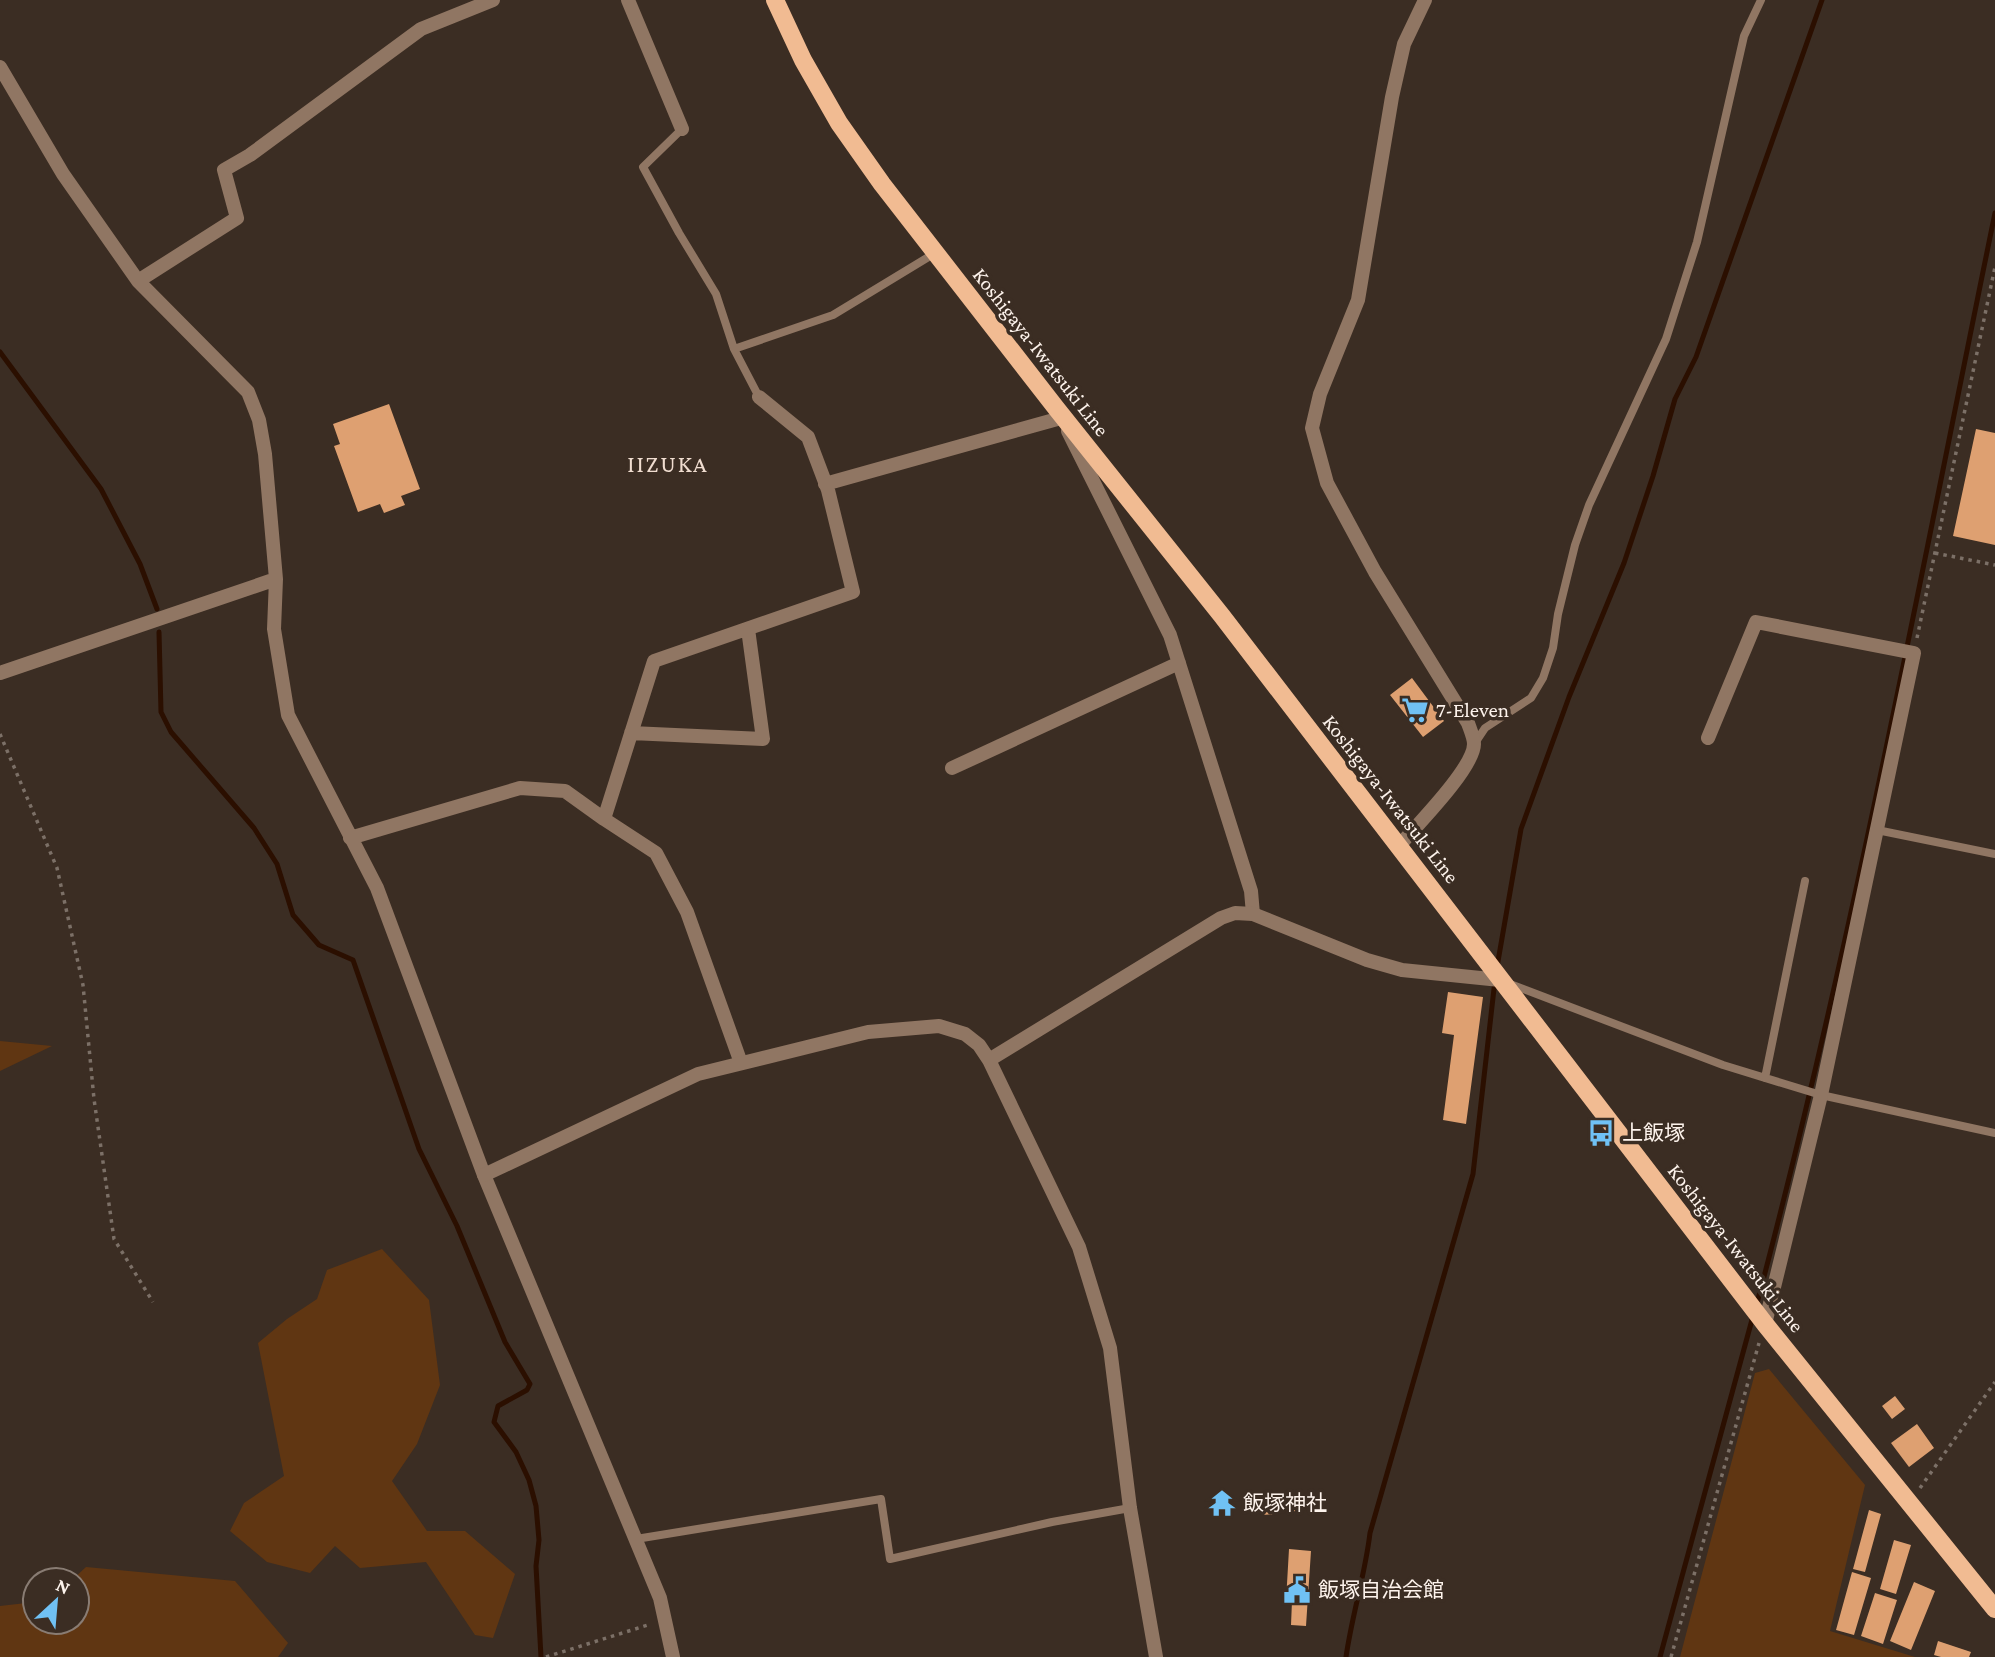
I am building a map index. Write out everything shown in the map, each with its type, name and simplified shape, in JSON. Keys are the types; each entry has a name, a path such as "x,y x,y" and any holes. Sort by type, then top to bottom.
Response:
{"main road":[{"name":"Koshigaya-Iwatsuki Line","path":"775,0 803,60 839,124 934,253 1058,413 1222,616 1765,1324 1995,1609"}],"street":[{"path":"138,281 237,218 224,170 250,155 421,29 493,0"},
{"path":"628,0 682,129"},
{"path":"1399,846 1457,779 1470,758 1474,744 1468,723 1375,572 1328,483 1312,428 1320,394 1358,300 1392,97 1404,44 1425,0"},
{"path":"0,67 63,174 138,281 248,392 259,420 265,454 276,579 274,629 288,715 377,888 484,1175 660,1598 673,1657"},
{"path":"604,819 654,661 853,592 825,484 808,436 759,397"},
{"path":"825,484 1058,413 1170,635 1251,891 1253,914"},
{"path":"0,673 276,579"},
{"path":"1708,738 1756,622 1914,653 1821,1095 1765,1324"},
{"path":"631,733 763,739 748,629"},
{"path":"952,768 1179,663"},
{"path":"350,838 520,788 565,791 656,853 687,912 741,1063"},
{"path":"989,1060 1221,918 1235,913 1253,914 1367,960 1402,970 1500,980"},
{"path":"484,1175 698,1074 868,1032 939,1026 965,1034 979,1045 989,1060 1083,1259 1110,1348 1130,1508 1156,1657"}],"lane":[{"path":"1474,744 1485,728 1531,698 1543,678 1553,648 1558,614 1575,545 1589,505 1666,339 1697,242 1744,36 1761,0"},
{"path":"682,129 643,167 716,295 734,348 759,397"},
{"path":"734,348 833,315 934,253"},
{"path":"1877,830 1995,854"},
{"path":"1765,1078 1805,881"},
{"path":"1500,980 1723,1065 1765,1078 1821,1095 1995,1133"},
{"path":"636,1539 881,1499 890,1559 1052,1521 1130,1508"}],"path":[{"path":"1914,653 1995,267"},
{"path":"1935,553 1995,565"},
{"path":"0,734 57,868 83,985 93,1099 114,1239 153,1302"},
{"path":"1671,1657 1765,1324"},
{"path":"1909,1504 1995,1382"},
{"path":"546,1657 665,1620"}],"shaded area":[{"path":"0,1041 52,1046 0,1071"},
{"path":"382,1249 429,1300 440,1385 417,1444 392,1481 427,1531 465,1531 515,1574 493,1638 475,1635 426,1562 360,1568 335,1546 310,1573 267,1562 230,1531 244,1503 284,1476 258,1343 317,1299 327,1270"},
{"path":"1769,1369 1865,1485 1830,1631 1915,1657 1680,1657 1755,1373"},
{"path":"91,1567 235,1581 288,1643 278,1657 0,1657 0,1606 21,1604 21,1636 91,1636"}],"building":[{"path":"389,404 420,489 401,496 405,505 384,513 380,504 358,512 334,446 340,444 333,424"},
{"path":"1976,429 1995,433 1995,545 1953,536"},
{"path":"1412,678 1444,721 1423,737 1390,695"},
{"path":"1448,992 1483,997 1466,1124 1443,1120 1454,1035 1442,1033"},
{"path":"1895,1396 1905,1409 1892,1419 1882,1406"},
{"path":"1917,1424 1934,1448 1909,1467 1891,1443"},
{"path":"1275,1494 1277,1514 1262,1515 1260,1495"},
{"path":"1278,1495 1297,1495 1298,1511 1279,1512"},
{"path":"1869,1510 1881,1514 1865,1572 1853,1569"},
{"path":"1894,1540 1911,1545 1896,1594 1880,1589"},
{"path":"1289,1549 1311,1551 1306,1626 1291,1625 1292,1601 1286,1601"},
{"path":"1852,1572 1871,1578 1854,1635 1836,1630"},
{"path":"1914,1582 1935,1591 1911,1650 1890,1641"},
{"path":"1875,1593 1897,1600 1883,1644 1861,1636"},
{"path":"1938,1641 1971,1652 1969,1657 1934,1655"}],"waterway":[{"path":"1497,967 1521,829 1569,697 1624,563 1675,399 1696,357 1822,0"},
{"path":"1756,1307 1791,1171 1854,898 1995,213"},
{"path":"0,352 101,489 140,564 157,609"},
{"path":"159,632 161,712 171,732 254,828 277,864 293,915 319,945 353,960 419,1149 457,1226 505,1342 530,1384 527,1390 498,1406 494,1422 516,1452 529,1480 536,1506 541,1657"},
{"path":"1346,1657 1370,1533 1473,1174 1495,980"},
{"path":"1660,1657 1753,1316"}],"place":[{"name":"7-Eleven","path":"1415,710"},
{"name":"上飯塚","path":"1601,1133"},
{"name":"飯塚神社","path":"1222,1503"},
{"name":"飯塚自治会館","path":"1297,1590"}],"district":[{"name":"IIZUKA","path":"668,464"}]}
